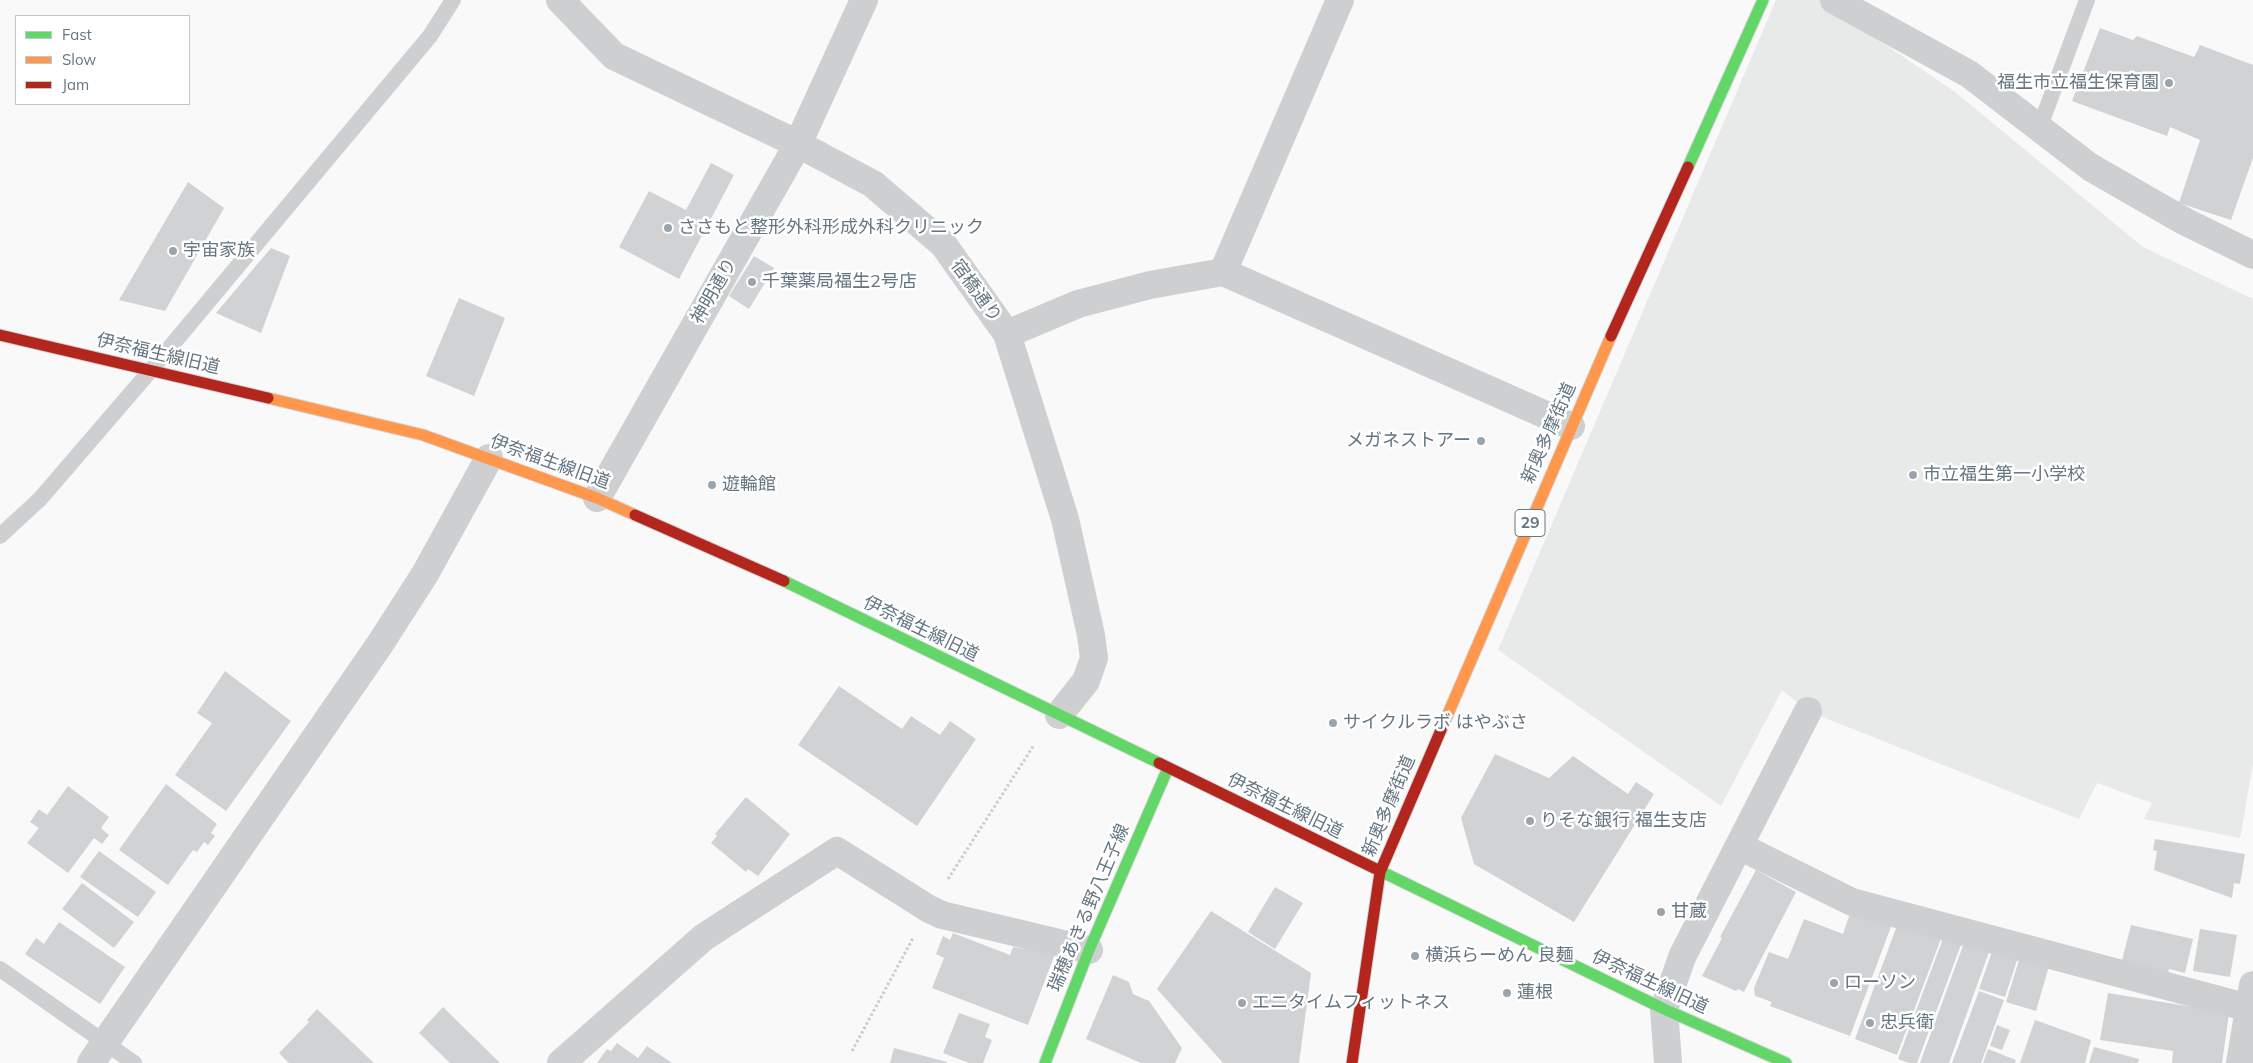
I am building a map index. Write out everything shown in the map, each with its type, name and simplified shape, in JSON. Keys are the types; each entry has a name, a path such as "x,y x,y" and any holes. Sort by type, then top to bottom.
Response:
{"street":[{"name":"宿橋通り","path":"560,0 614,56 798,144 873,184 943,244 1007,334 1065,519 1091,635 1094,658 1086,681 1059,715"},
{"name":"神明通り","path":"597,498 798,144 864,0"},
{"path":"1223,272 1340,0"},
{"name":"新奥多摩街道","path":"1352,1063 1380,872 1571,426 1763,0"},
{"path":"1834,0 1969,74 2090,167 2184,221 2253,255"},
{"path":"1007,334 1078,304 1150,285 1223,272 1571,426"},
{"name":"伊奈福生線旧道","path":"0,335 423,435 597,498 753,566 1664,1009 1786,1063"},
{"path":"98,1052 380,644 425,574 489,458"},
{"path":"1668,1063 1664,1009 1682,957 1808,711"},
{"name":"瑞穂あきる野八王子線","path":"1045,1063 1089,950 1168,768"},
{"path":"1739,846 1852,902 2251,997 2240,1063"},
{"path":"561,1063 704,937 837,851 929,909 942,915 1089,950"}],"lane":[{"path":"0,536 40,499 151,370 430,36 453,0"},
{"path":"2039,129 2087,0"},
{"path":"0,969 98,1052 134,1063"}],"shaded area":[{"name":"市立福生第一小学校","path":"1776,0 1820,0 1955,92 2143,247 2253,299 2253,764 2240,838 2144,819 2152,803 2097,783 2079,819 1808,711 1782,690 1721,806 1498,650"}],"building":[{"path":"2100,28 2133,40 2137,36 2194,57 2200,45 2253,65 2253,158 2231,220 2179,203 2200,140 2170,127 2167,136 2072,101"},
{"name":"ささもと整形外科形成外科クリニック","path":"711,163 734,175 679,279 619,247 649,191 686,210"},
{"path":"188,182 224,208 165,311 119,300"},
{"path":"271,248 290,256 261,333 216,313"},
{"name":"千葉薬局福生2号店","path":"754,256 774,268 749,309 729,296"},
{"path":"459,298 505,318 474,396 426,376"},
{"path":"225,671 291,721 226,811 175,775 212,723 197,713"},
{"path":"839,686 902,729 911,716 940,735 950,721 976,739 917,826 798,745"},
{"path":"1495,754 1549,778 1573,756 1628,794 1636,782 1654,794 1574,922 1474,864 1461,818"},
{"path":"166,784 217,824 211,833 215,836 208,845 204,842 197,852 193,850 168,885 119,850"},
{"path":"68,786 109,817 101,828 109,835 102,844 94,838 68,873 27,843 39,828 30,822 39,809 47,815"},
{"path":"746,797 790,834 758,876 748,869 746,872 711,843 717,836 715,834"},
{"path":"2155,839 2245,854 2240,884 2234,883 2232,898 2154,870 2157,851 2153,850"},
{"path":"99,851 156,892 138,917 80,877"},
{"path":"1756,870 1796,892 1744,992 1738,989 1736,991 1702,976 1722,938 1720,937"},
{"path":"82,883 134,922 114,948 62,909"},
{"path":"1275,887 1303,903 1275,949 1248,932"},
{"path":"1852,908 1892,924 1850,1036 1770,1006 1772,1002 1755,996 1754,988 1769,952 1788,959 1804,919 1843,934"},
{"path":"1211,911 1311,973 1299,1063 1223,1063 1157,989"},
{"path":"1902,912 1945,928 1897,1055 1855,1039"},
{"path":"59,922 125,967 100,1004 25,954 36,938 44,944"},
{"path":"2131,925 2193,939 2185,973 2169,969 2167,980 2121,964"},
{"path":"2200,929 2237,935 2230,977 2193,971"},
{"path":"953,933 1010,955 1013,947 1055,954 1028,1025 932,988 944,958 936,954 943,936 950,940"},
{"path":"1944,936 1962,942 1917,1063 1909,1063 1898,1059"},
{"path":"1964,943 1989,952 1949,1063 1920,1063"},
{"path":"1994,946 2019,954 2005,997 1979,989"},
{"path":"2020,957 2049,966 2036,1011 2006,1002"},
{"path":"1113,975 1129,982 1133,994 1149,1001 1182,1048 1175,1063 1141,1063 1086,1039"},
{"path":"1979,991 2004,1000 1981,1063 1952,1063"},
{"path":"2108,993 2229,1013 2222,1063 2172,1063 2173,1051 2100,1040"},
{"path":"443,1007 500,1063 450,1063 419,1033"},
{"path":"317,1009 374,1063 289,1063 279,1053 309,1022 307,1020"},
{"path":"959,1013 990,1024 985,1037 992,1040 983,1063 969,1063 943,1053"},
{"path":"2035,1020 2091,1040 2085,1063 2020,1063"},
{"path":"1997,1025 2010,1030 2002,1050 1990,1046"},
{"path":"617,1043 638,1058 647,1046 672,1063 597,1063 607,1049 611,1051"},
{"path":"2094,1047 2139,1059 2138,1063 2089,1063"},
{"path":"894,1048 947,1062 947,1063 890,1063"},
{"path":"1988,1049 2016,1060 2015,1063 1983,1063"}],"traffic: fast":[{"path":"1688,167 1763,0"},
{"path":"784,581 1159,763"},
{"path":"1045,1063 1089,950 1168,768"},
{"path":"1374,868 1664,1009 1786,1063"}],"traffic: slow":[{"path":"1441,730 1611,336"},
{"path":"268,398 423,435 597,498 635,515"}],"traffic: jam":[{"path":"1611,336 1688,167"},
{"path":"0,335 268,398"},
{"path":"635,515 784,581"},
{"path":"1352,1063 1380,872 1441,730"},
{"path":"1159,763 1374,868"}],"place":[{"name":"福生市立福生保育園","path":"2169,83"},
{"name":"ささもと整形外科形成外科クリニック","path":"668,228"},
{"name":"宇宙家族","path":"173,251"},
{"name":"千葉薬局福生2号店","path":"752,282"},
{"name":"メガネストアー","path":"1481,441"},
{"name":"市立福生第一小学校","path":"1913,475"},
{"name":"遊輪館","path":"712,485"},
{"name":"サイクルラボ はやぶさ","path":"1333,723"},
{"name":"りそな銀行 福生支店","path":"1530,821"},
{"name":"甘蔵","path":"1661,912"},
{"name":"横浜らーめん 良麺","path":"1415,956"},
{"name":"ローソン","path":"1834,983"},
{"name":"蓮根","path":"1507,993"},
{"name":"エニタイムフィットネス","path":"1242,1003"},
{"name":"忠兵衛","path":"1870,1023"}]}
